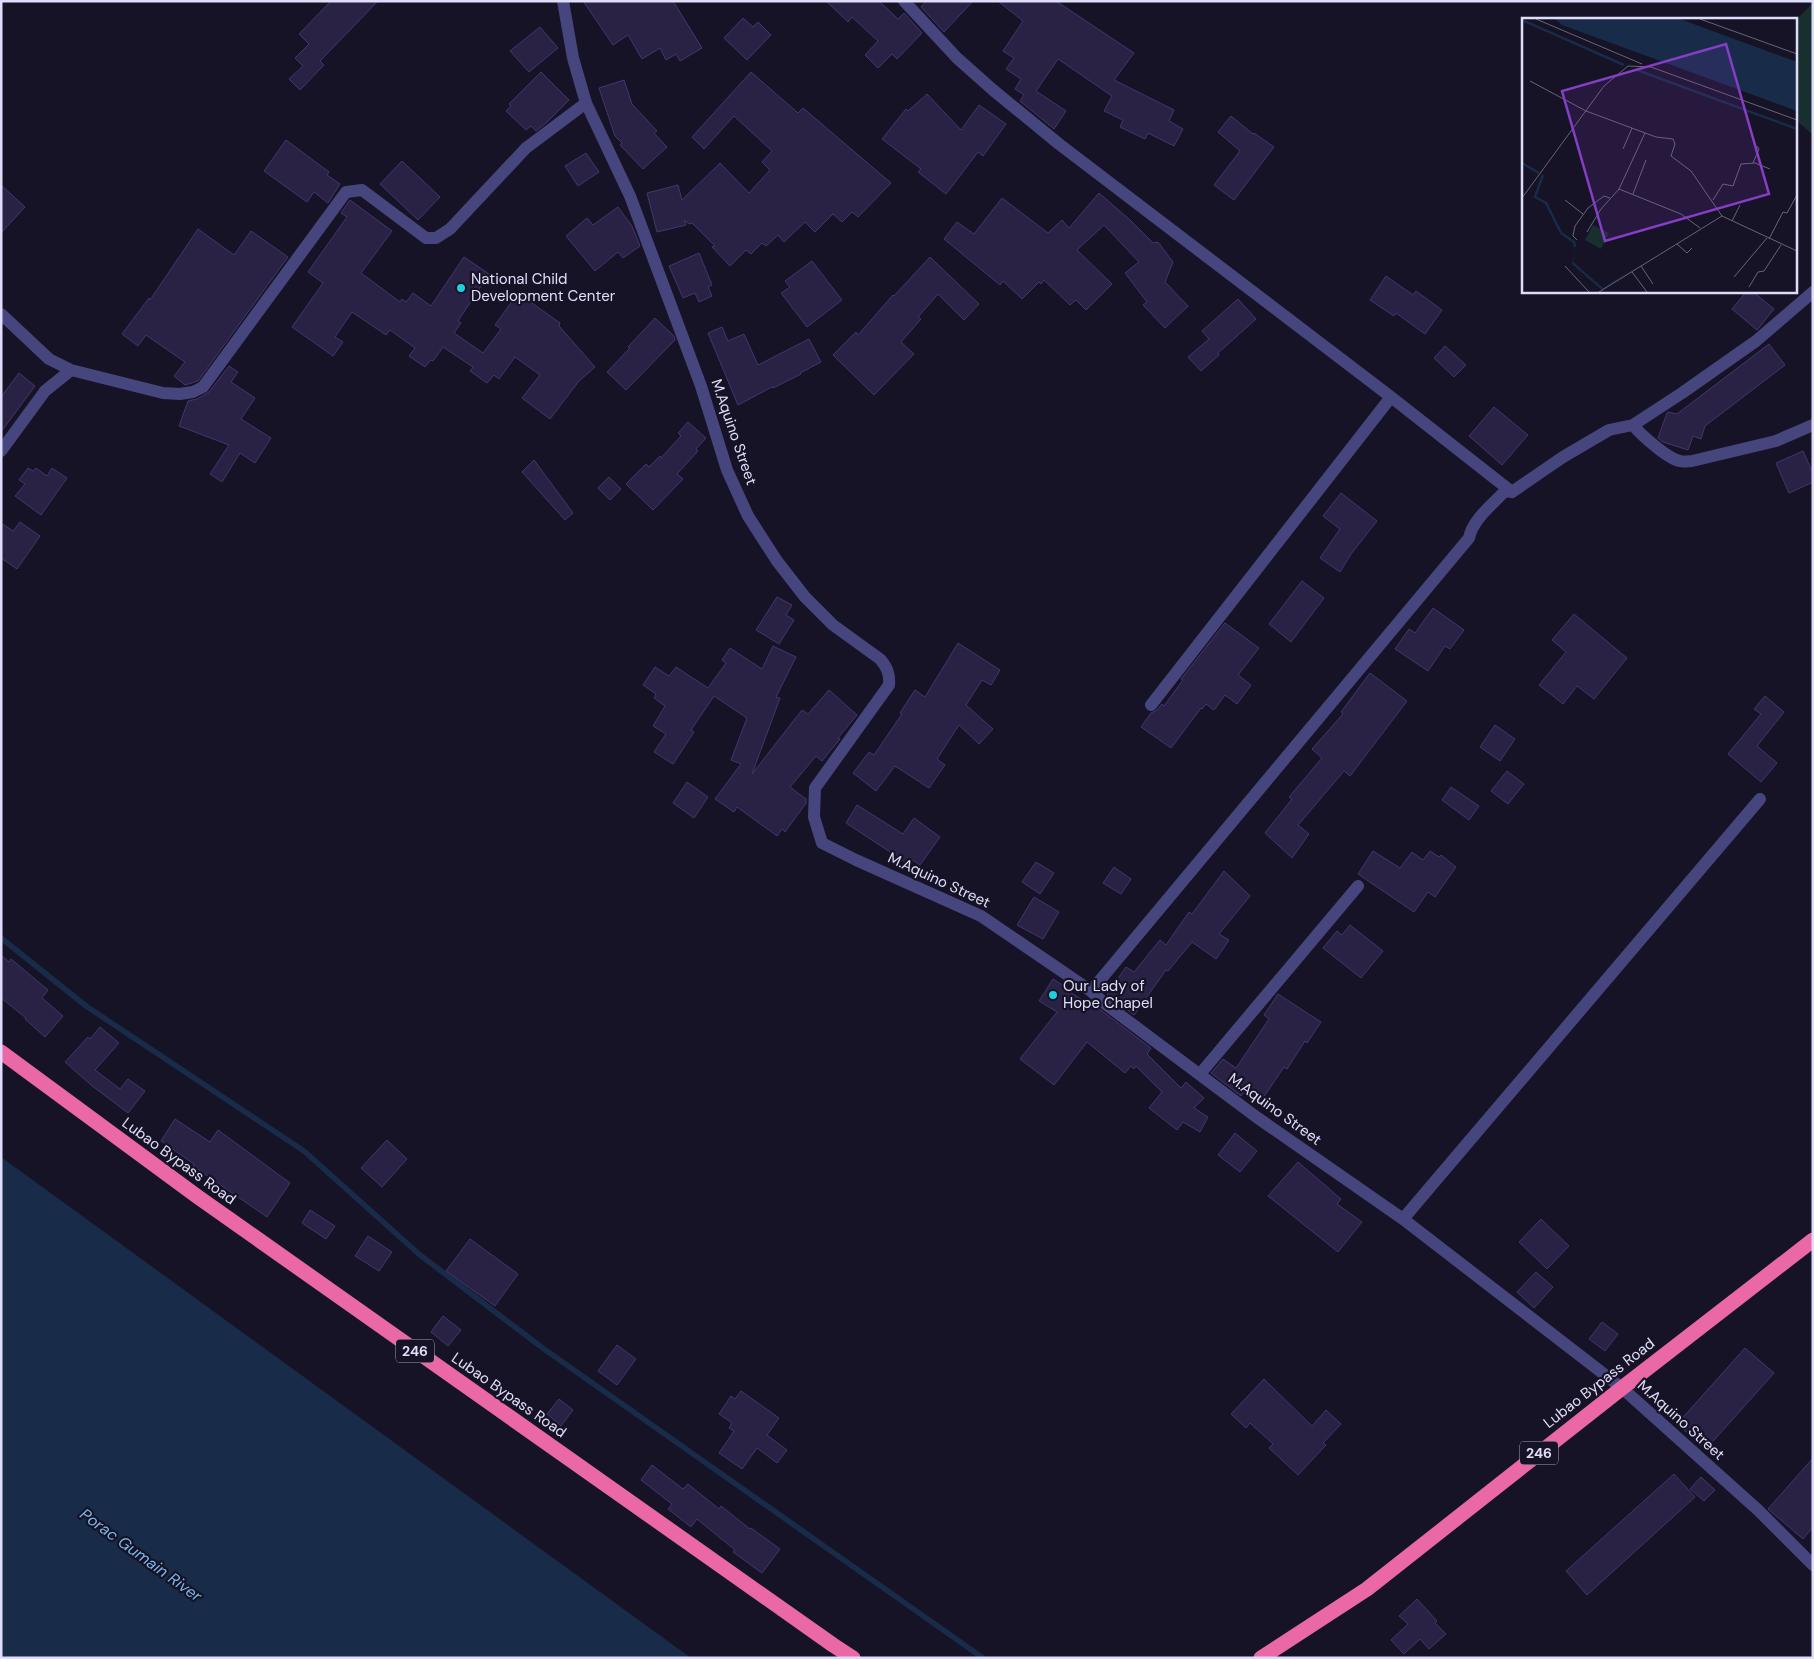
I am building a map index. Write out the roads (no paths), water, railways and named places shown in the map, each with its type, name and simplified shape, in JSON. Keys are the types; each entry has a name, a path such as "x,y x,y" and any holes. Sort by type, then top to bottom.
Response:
{"highway":[{"name":"Lubao Bypass Road","path":"1,1052 198,1197 853,1658"},
{"name":"Lubao Bypass Road","path":"1261,1658 1367,1589 1813,1240"}],"street":[{"name":"M.Aquino Street","path":"563,1 573,58 586,103 630,196 701,386 727,470 748,516 777,561 805,597 833,625 880,659 886,665 890,675 889,684 814,788 814,816 822,842 856,860 980,916 1091,991 1104,1004 1255,1116 1403,1219 1622,1388 1758,1510 1813,1564"},
{"path":"904,1 957,58 1059,144 1391,397 1512,492"},
{"path":"1,314 49,359 71,370 163,393 180,394 193,392 203,386 346,192 362,190 426,238 436,238 450,229 526,148 586,103"},
{"path":"1091,991 1469,538 1471,529 1505,491 1512,492 1563,457 1609,430 1633,425 1756,341 1813,292"},
{"path":"1,451 45,391 71,370"},
{"path":"1152,705 1391,397"},
{"path":"1633,425 1639,432 1679,461 1692,461 1776,441 1813,425"},
{"path":"1403,1219 1760,798"},
{"path":"1200,1074 1358,886"}],"water":[{"name":"Porac Gumain River","path":"1,1157 691,1658 1,1658"}],"waterway":[{"path":"1,938 86,1006 304,1151 420,1255 544,1349 983,1658"}],"place":[{"name":"National Child Development Center","path":"461,288"},
{"name":"Our Lady of Hope Chapel","path":"1053,995"}]}
